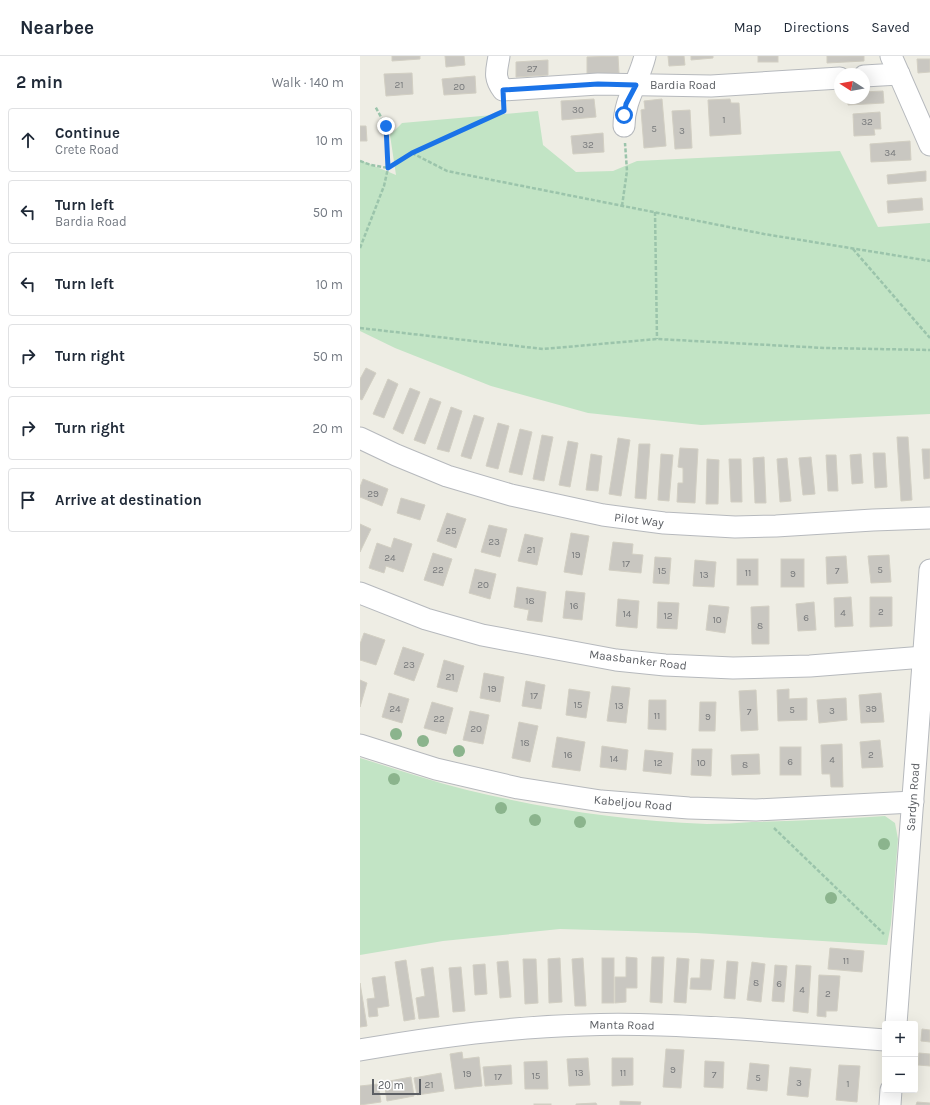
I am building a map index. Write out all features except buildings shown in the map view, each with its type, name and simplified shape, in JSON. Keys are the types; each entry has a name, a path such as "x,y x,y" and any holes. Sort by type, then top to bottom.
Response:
{"street":[{"path":"499,56 496,76 503,90"},
{"path":"624,126 626,104 636,85 645,56"},
{"path":"870,74 895,65 930,145"},
{"name":"Bardia Road","path":"503,90 598,84 711,86 834,78"},
{"name":"Pilot Way","path":"360,438 447,476 511,495 603,515 664,523 735,527 930,518"},
{"name":"Sardyn Road","path":"896,1021 930,570"},
{"name":"Maasbanker Road","path":"360,593 426,619 482,635 616,660 665,665 733,668 810,666 924,658"},
{"name":"Kabeljou Road","path":"360,745 436,769 518,788 601,801 640,805 756,810 913,802"},
{"name":"Manta Road","path":"360,1050 443,1037 526,1027 584,1024 696,1027 882,1040"},
{"path":"890,1105 891,1093"}],"path":[{"path":"360,161 371,165 388,168 412,153 504,111 503,90"},
{"path":"360,248 384,186 388,168 386,126 375,106"},
{"path":"622,206 627,171 624,126"},
{"path":"412,153 447,171 764,234 930,261"},
{"path":"655,212 657,338"},
{"path":"853,249 930,338"},
{"path":"360,328 542,349 657,338 825,348 930,350"},
{"path":"756,810 902,951"}],"green space":[{"path":"538,111 543,145 576,172 613,171 637,161 840,151 878,227 930,223 930,414 701,425 588,413 491,386 395,348 360,331 360,160 396,175 390,135 402,123"},
{"path":"360,758 427,779 497,797 616,817 707,824 885,816 895,823 898,839 891,924 887,945 696,933 560,929 443,941 360,955"}],"route":[{"path":"386,126 388,168 412,153 504,111 503,90 598,84 636,85 626,104 624,115"}]}
